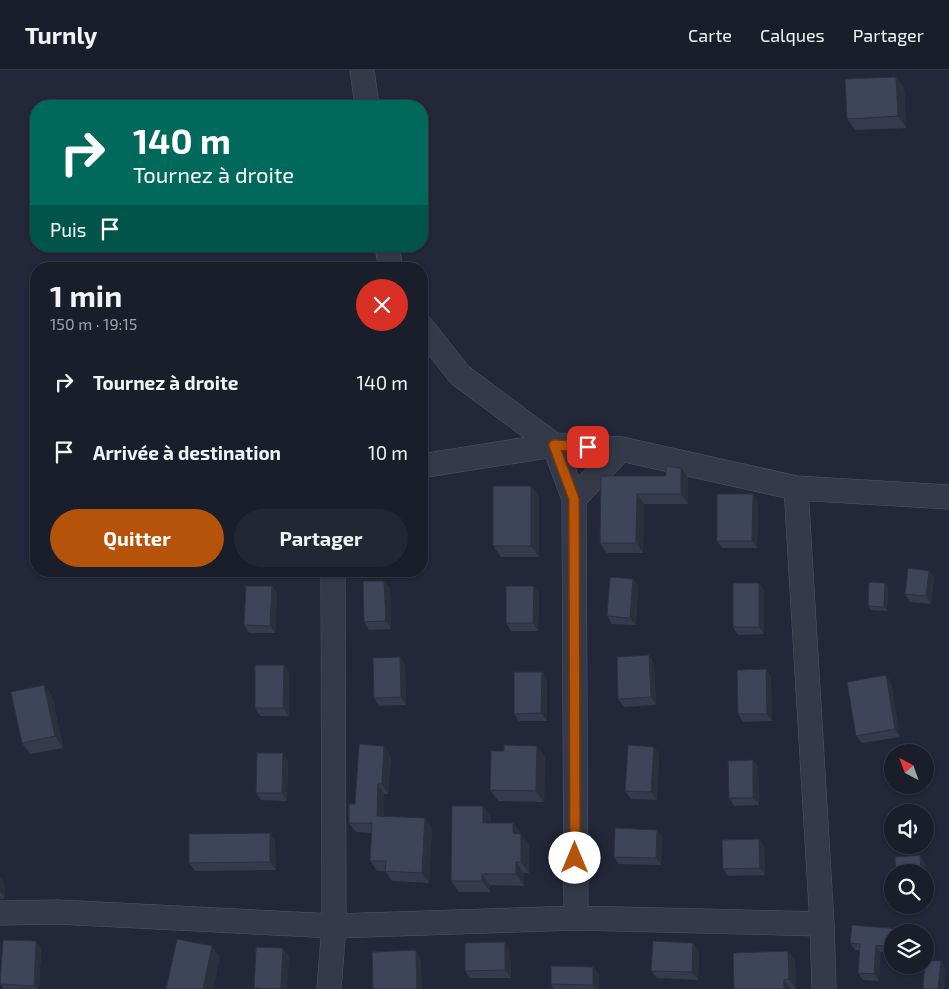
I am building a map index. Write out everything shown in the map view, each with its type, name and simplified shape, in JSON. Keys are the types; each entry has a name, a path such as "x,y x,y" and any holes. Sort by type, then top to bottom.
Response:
{"street":[{"path":"362,70 366,100"},
{"path":"428,335 460,375 554,445 574,499 576,918"},
{"path":"428,465 554,445 621,449 796,488 949,497"},
{"path":"574,499 621,449"},
{"path":"796,488 822,924 824,989"},
{"path":"329,989 334,926 333,577"},
{"path":"0,914 58,912 334,926 576,918 822,924"}],"building":[{"path":"896,77 898,116 847,119 845,79"},
{"path":"666,466 681,468 681,494 637,494 636,543 600,543 601,476 666,476"},
{"path":"493,486 531,486 531,546 493,546"},
{"path":"717,494 753,494 752,541 717,541"},
{"path":"908,568 929,571 926,596 905,594"},
{"path":"610,577 633,579 630,618 607,616"},
{"path":"363,581 384,581 386,621 364,622"},
{"path":"869,582 885,583 884,607 868,606"},
{"path":"733,583 759,583 759,627 733,627"},
{"path":"246,586 272,586 270,626 244,625"},
{"path":"506,586 534,586 533,623 506,623"},
{"path":"649,655 651,697 618,699 617,657"},
{"path":"400,657 401,697 374,698 373,658"},
{"path":"255,665 284,665 283,708 255,708"},
{"path":"766,669 767,714 738,714 737,670"},
{"path":"514,672 542,672 541,713 514,714"},
{"path":"886,675 895,729 856,736 847,682"},
{"path":"44,685 55,736 22,743 11,692"},
{"path":"359,744 384,746 382,784 378,784 377,816 425,818 422,873 385,871 386,861 370,861 372,823 349,823 349,804 355,804"},
{"path":"504,745 537,746 536,791 490,790 491,751 504,751"},
{"path":"628,745 654,747 651,792 625,791"},
{"path":"257,753 283,753 282,793 256,793"},
{"path":"753,760 753,798 729,798 728,761"},
{"path":"452,806 483,806 483,823 513,823 513,833 521,834 521,862 516,862 516,874 482,874 482,881 451,881"},
{"path":"615,828 657,830 656,858 614,857"},
{"path":"270,833 270,862 189,863 189,834"},
{"path":"759,839 760,868 723,869 722,840"},
{"path":"920,855 921,864 895,864 895,857"},
{"path":"852,925 884,928 884,946 876,945 874,974 858,973 860,944 850,943"},
{"path":"177,939 212,946 203,989 166,989"},
{"path":"3,940 36,941 34,986 0,984"},
{"path":"653,941 693,943 692,972 651,971"},
{"path":"505,942 505,970 465,971 465,943"},
{"path":"256,947 283,948 281,989 254,988"},
{"path":"416,950 417,989 373,989 372,952"},
{"path":"788,951 789,979 784,980 784,989 734,989 733,953"},
{"path":"934,961 941,961 938,989 923,989 924,974 934,974"},
{"path":"551,966 593,967 593,985 551,984"}],"route":[{"path":"575,858 574,499 554,445 588,447"}]}
